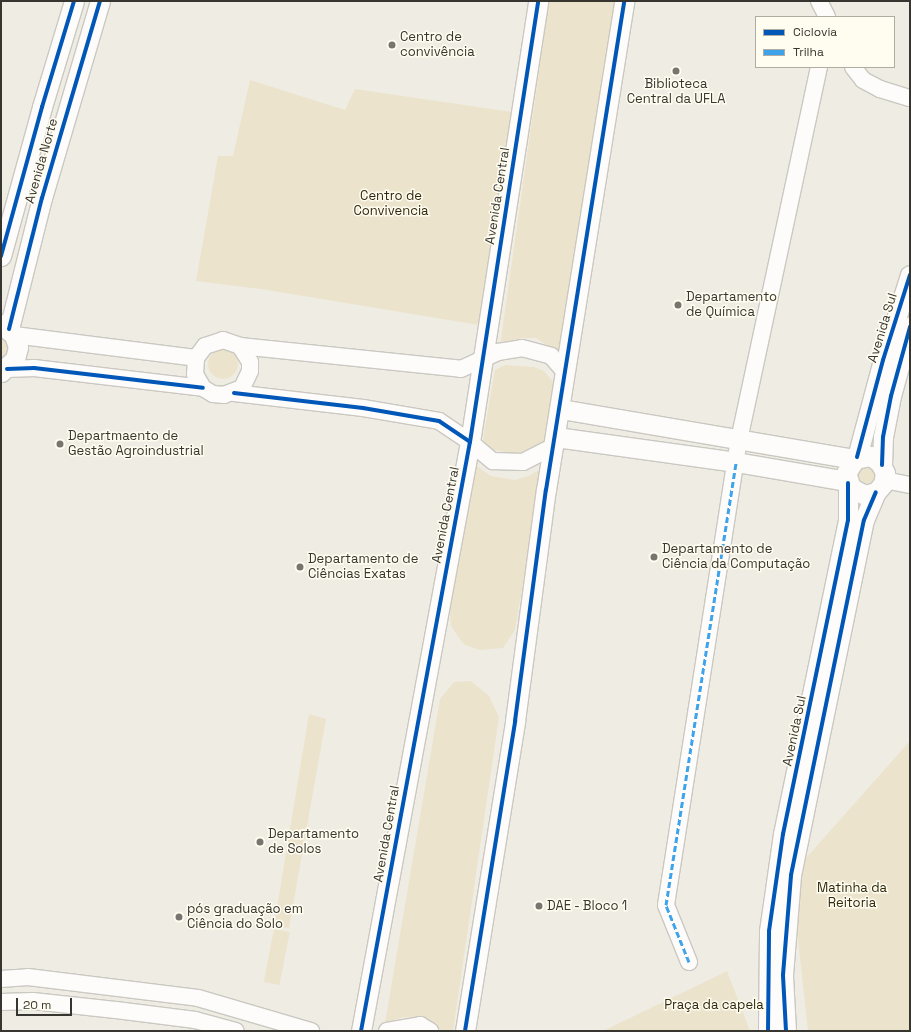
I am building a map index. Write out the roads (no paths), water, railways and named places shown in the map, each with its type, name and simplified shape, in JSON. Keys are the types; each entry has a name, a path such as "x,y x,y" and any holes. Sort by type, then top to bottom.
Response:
{"street":[{"name":"Avenida Norte","path":"1,256 42,107 74,1"},
{"name":"Avenida Norte","path":"4,370 17,353 8,329 42,198 100,1"},
{"name":"Avenida Central","path":"361,1031 470,442 538,1"},
{"path":"465,1031 515,721 545,497 561,409 565,372 624,1"},
{"path":"819,1 827,16"},
{"path":"689,962 666,905 739,440 819,68"},
{"path":"854,68 863,80 880,89 910,98"},
{"name":"Avenida Sul","path":"856,458 883,360 910,275"},
{"name":"Avenida Sul","path":"786,1031 783,975 791,876 864,520 881,479 883,437 889,403 910,327"},
{"path":"8,329 196,358"},
{"path":"203,388 195,374 196,358 205,346 213,341 223,340 240,346 461,369 483,361 498,352 522,348 533,349 551,356 565,372"},
{"path":"234,393 247,380 250,371 250,362 240,346"},
{"path":"4,370 34,368 203,388 213,394 224,396 234,393 363,408 439,421 470,442 485,456 493,461 509,463 523,462 555,441 736,462 847,482 860,494 881,479 910,485"},
{"path":"561,409 739,440 856,458 871,456 881,479"},
{"path":"847,482 847,469 856,458"},
{"name":"Avenida Sul","path":"768,1031 769,931 784,834 848,520 847,482"},
{"path":"1,979 28,977 198,998 311,1031"},
{"path":"1,1002 33,1001 196,1020 236,1031"},
{"path":"387,1031 420,1025 430,1031"}],"place":[{"name":"Centro de convivência","path":"392,45"},
{"name":"Biblioteca Central da UFLA","path":"676,71"},
{"name":"Departamento de Química","path":"678,305"},
{"name":"Departmaento de Gestão Agroindustrial","path":"60,444"},
{"name":"Departamento de Ciência da Computação","path":"654,557"},
{"name":"Departamento de Ciências Exatas","path":"300,567"},
{"name":"Departamento de Solos","path":"260,842"},
{"name":"DAE - Bloco 1","path":"539,906"},
{"name":"pós graduação em Ciência do Solo","path":"179,917"}],"park label":[{"name":"Centro de Convivencia","path":"391,204"},
{"name":"Matinha da Reitoria","path":"852,896"},
{"name":"Praça da capela","path":"714,1005"}]}
